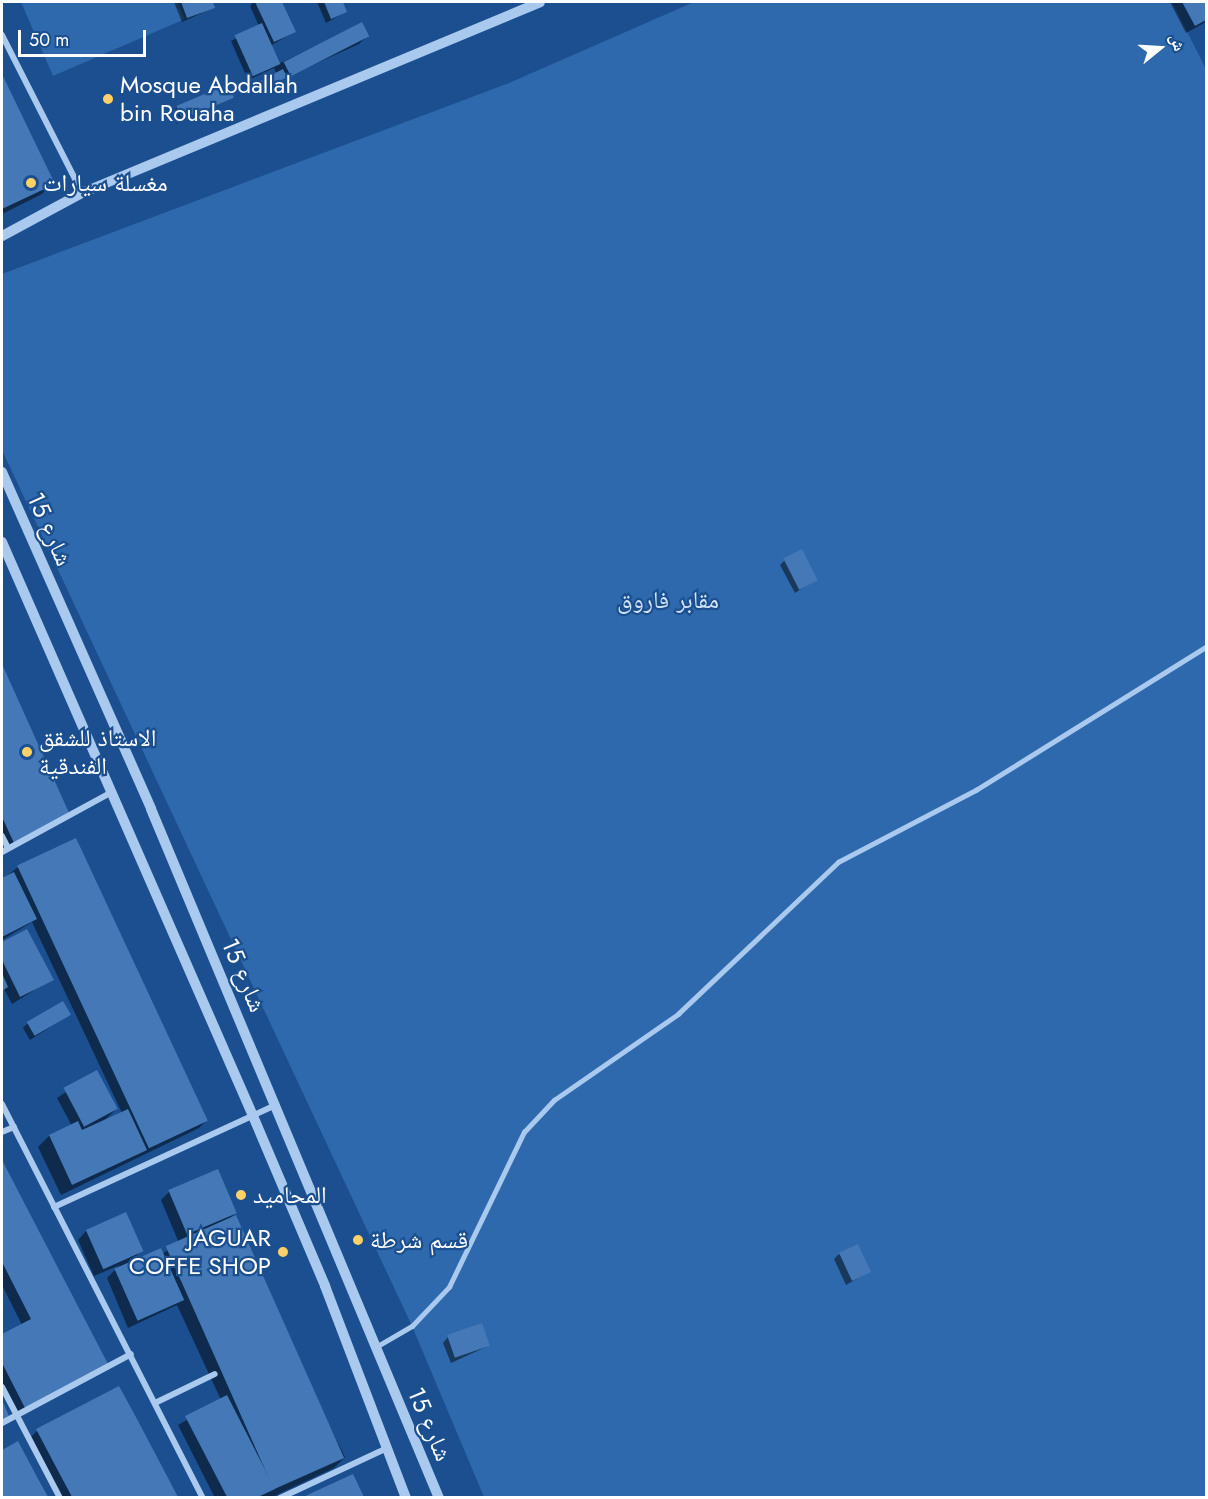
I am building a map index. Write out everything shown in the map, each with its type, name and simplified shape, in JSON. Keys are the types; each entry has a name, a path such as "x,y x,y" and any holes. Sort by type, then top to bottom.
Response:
{"street":[{"path":"2,236 82,193 527,4 540,2"},
{"path":"2,35 82,193"},
{"name":"شارع 15","path":"2,472 152,808 374,1348 439,1497"},
{"name":"شارع 15","path":"2,542 253,1116 329,1296 385,1449 406,1497"},
{"path":"2,836 5,850 113,792"},
{"path":"2,1104 157,1402 203,1497"},
{"path":"54,1207 276,1105"},
{"path":"2,1132 14,1127"},
{"path":"2,1423 132,1354"},
{"path":"157,1402 215,1374"},
{"path":"2,1386 60,1497"},
{"path":"280,1497 385,1449"}],"lane":[{"path":"374,1348 412,1326 449,1287 524,1132 554,1100 678,1014 838,862 976,790 1206,647"}],"green space":[{"path":"21,2 177,2 185,19 53,76"},
{"name":"مقابر فاروق","path":"694,2 1172,2 1206,69 1206,1497 484,1497 412,1326 2,450 2,274 509,83"}],"building":[{"path":"181,2 213,2 215,8 187,18"},
{"path":"255,2 282,2 296,32 274,42"},
{"path":"324,2 343,2 347,12 331,19"},
{"path":"1182,2 1206,2 1206,20 1195,26"},
{"path":"362,22 369,36 291,76 284,62"},
{"path":"262,23 280,64 253,76 235,35"},
{"path":"283,69 287,77 261,90 257,82"},
{"path":"2,74 55,184 2,209"},
{"path":"228,84 234,98 182,120 176,106"},
{"path":"802,549 818,580 799,590 783,559"},
{"path":"2,664 70,815 14,843 2,817"},
{"path":"76,838 208,1121 149,1148 17,865"},
{"path":"14,872 37,919 2,937 2,878"},
{"path":"27,929 54,980 20,997 2,960 2,942"},
{"path":"2,973 8,987 2,991"},
{"path":"63,1001 71,1015 35,1036 27,1022"},
{"path":"97,1070 118,1109 84,1127 63,1088"},
{"path":"128,1109 147,1150 72,1185 49,1135 78,1121 82,1130"},
{"path":"2,1160 108,1364 25,1408 2,1363 2,1334 31,1319 2,1262"},
{"path":"218,1169 237,1213 187,1234 168,1190"},
{"path":"126,1212 143,1251 103,1269 86,1230"},
{"path":"236,1215 344,1458 274,1489 166,1246"},
{"path":"858,1244 871,1272 852,1281 839,1253"},
{"path":"161,1248 184,1300 138,1321 114,1269"},
{"path":"482,1323 490,1346 455,1358 447,1335"},
{"path":"119,1386 178,1497 72,1497 56,1467 36,1429"},
{"path":"227,1395 275,1489 258,1497 227,1497 185,1416"},
{"path":"2,1400 9,1416 2,1420"},
{"path":"18,1441 48,1497 2,1497 2,1450"},
{"path":"353,1474 364,1497 303,1497"}],"place":[{"name":"Mosque Abdallah bin Rouaha","path":"108,99"},
{"name":"مغسلة سيارات","path":"31,183"},
{"name":"الاستاذ للشقق الفندقية","path":"27,752"},
{"name":"المحاميد","path":"241,1195"},
{"name":"قسم شرطة","path":"358,1240"},
{"name":"JAGUAR COFFE SHOP","path":"283,1252"}]}
